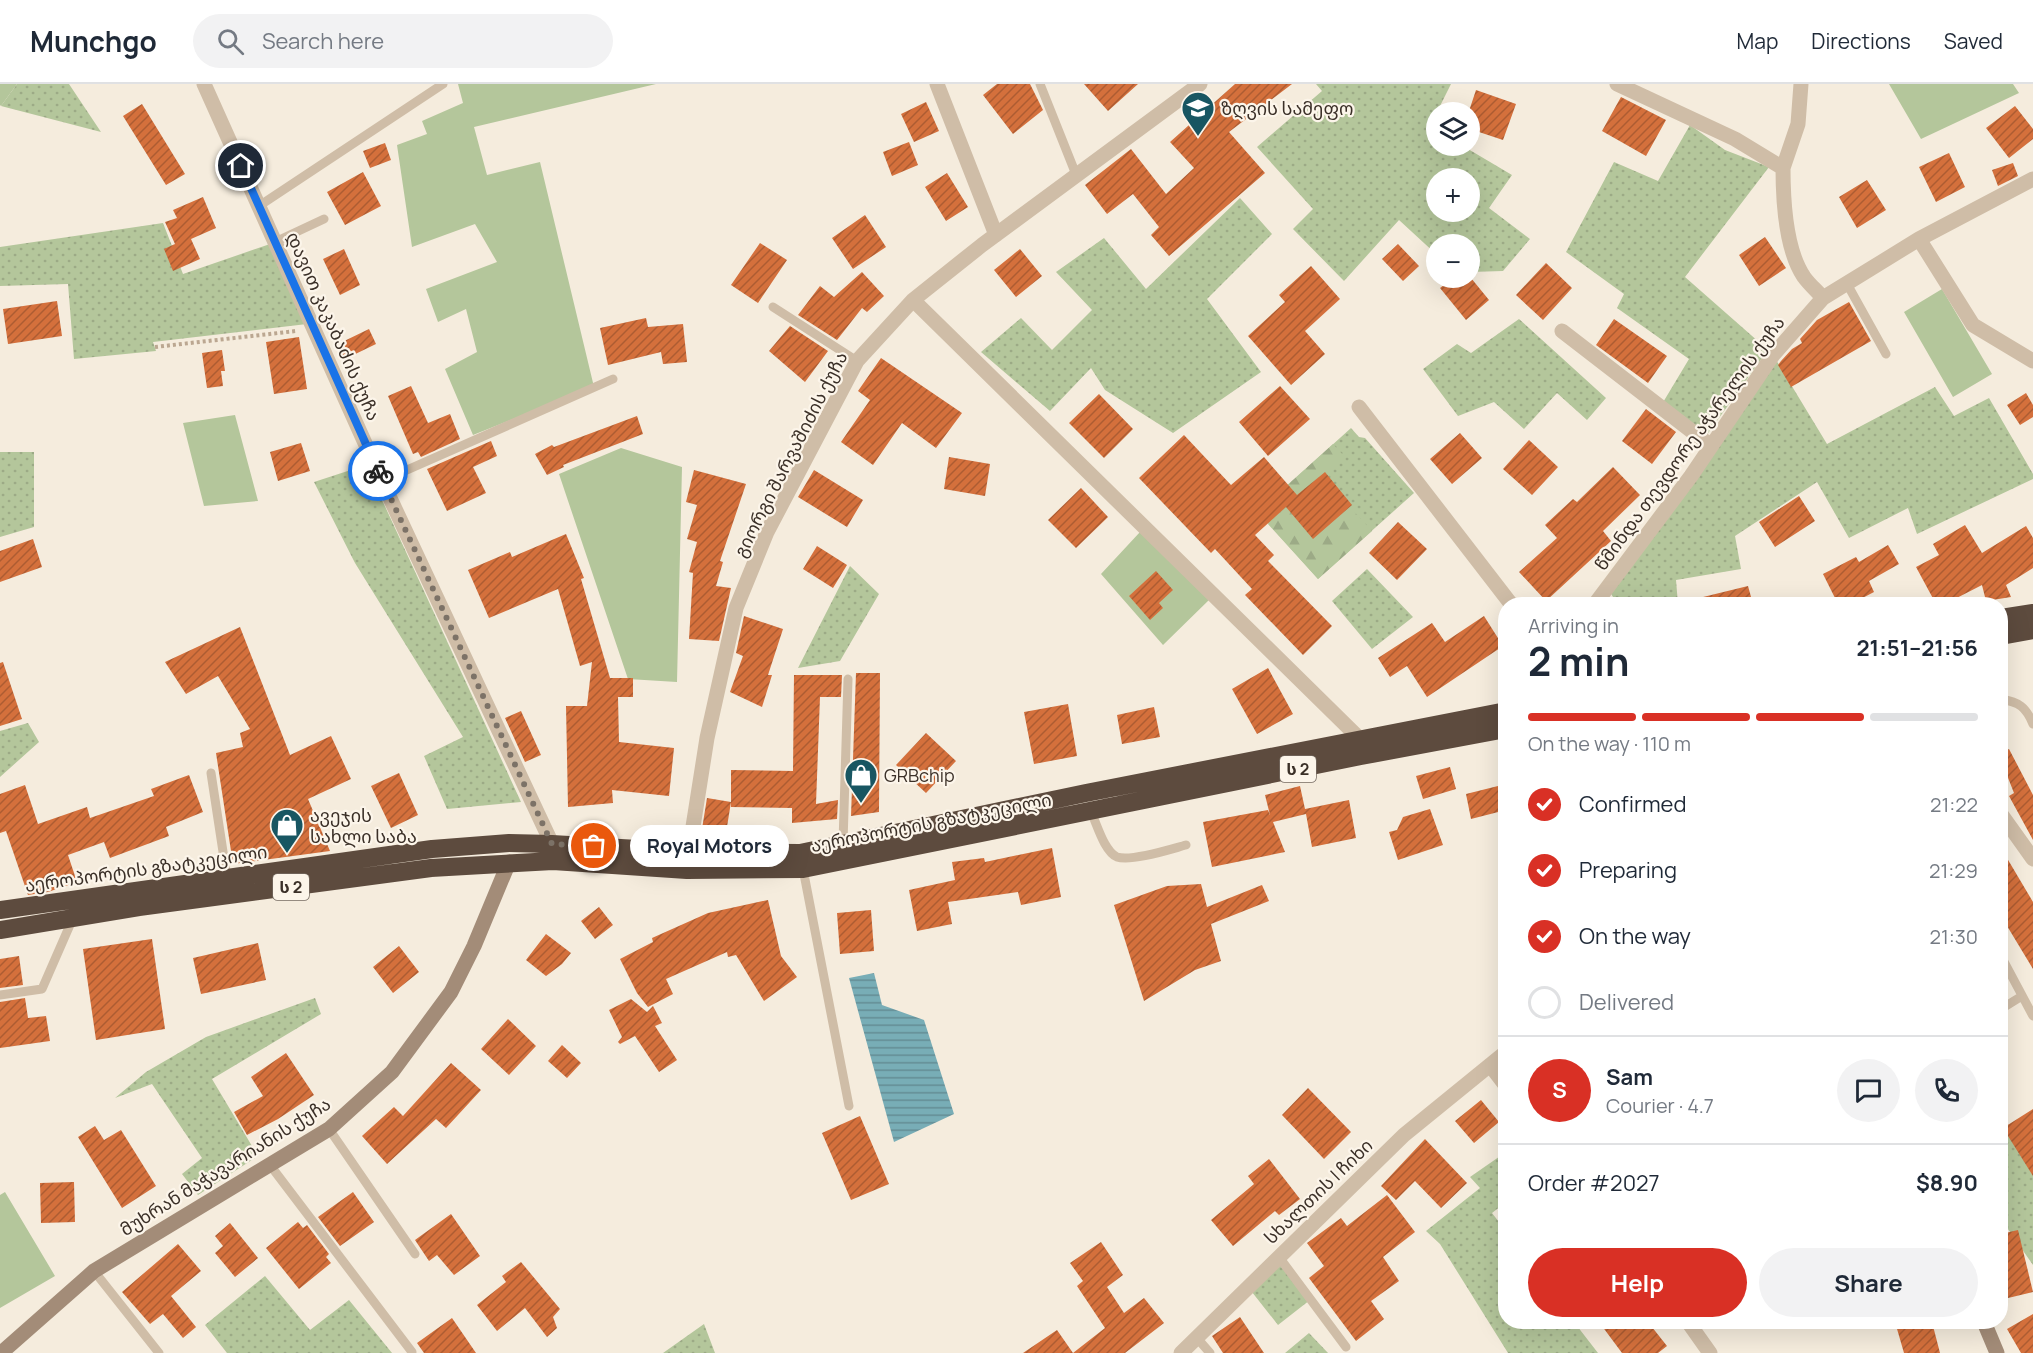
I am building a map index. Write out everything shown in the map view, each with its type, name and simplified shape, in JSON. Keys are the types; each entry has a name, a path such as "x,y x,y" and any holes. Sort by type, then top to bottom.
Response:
{"highway":[{"path":"2008,617 2033,613"},
{"path":"2008,635 2033,630"},
{"name":"აეროპორტის გზატკეცილი","path":"0,910 432,849 509,843 689,852 801,853 1498,713"},
{"name":"აეროპორტის გზატკეცილი","path":"0,930 431,868 509,862 552,861 687,870 803,869 1498,730"}],"street":[{"name":"დავით კაკაბაძის ქუჩა","path":"204,84 382,481 552,844"},
{"path":"937,84 996,235"},
{"name":"გიორგი შარვაშიძის ქუჩა","path":"689,852 707,738 736,608 767,532 857,361 913,300 996,235 1200,84"},
{"path":"1617,84 1735,139 1783,168"},
{"path":"1801,84 1798,124 1783,168 1783,204 1791,244 1803,275 1823,298"},
{"name":"წმინდა თევდორე აჭარელის ქუჩა","path":"1599,597 1711,446 1773,355 1823,298 1918,239 2033,179"},
{"path":"1918,239 1973,325 2033,361"},
{"path":"913,300 1360,739"},
{"path":"1562,331 1711,446"},
{"path":"1359,407 1506,597"},
{"path":"2008,824 2033,859"},
{"name":"მუხრან მაჭავარიანის ქუჩა","path":"1,1353 94,1271 329,1129 392,1072 451,992 474,946 509,862"},
{"name":"სხალთის I ჩიხი","path":"1181,1353 1404,1135 1498,1058"},
{"path":"1490,1065 1498,1076"},
{"path":"1693,1329 1710,1353"},
{"path":"1987,1329 1997,1353"}],"lane":[{"path":"260,206 443,84"},
{"path":"1040,84 1077,177"},
{"path":"275,242 324,219"},
{"path":"1846,282 1886,354"},
{"path":"773,307 857,361"},
{"path":"382,481 613,379"},
{"path":"843,843 848,678"},
{"path":"2008,700 2018,702 2028,712 2033,723"},
{"path":"211,772 227,878"},
{"path":"1091,812 1108,849 1117,857 1132,857 1186,845"},
{"path":"803,869 849,1106"},
{"path":"0,995 42,989 73,918"},
{"path":"2008,969 2033,1016"},
{"path":"2008,1005 2022,996"},
{"path":"329,1129 415,1254"},
{"path":"270,1165 412,1352"},
{"path":"1279,1257 1346,1347"},
{"path":"94,1271 159,1353"},
{"path":"1197,1338 1210,1353"}],"path":[{"path":"155,347 314,329"}],"green space":[{"path":"0,84 17,84 1,106 0,105"},
{"path":"17,84 69,84 101,132 1,106"},
{"path":"458,84 656,84 474,127 487,175 540,162 594,387 473,435 445,369 477,352 466,309 438,322 426,289 497,262 475,224 412,247 397,145 427,134 422,121 463,103"},
{"path":"1316,84 1451,84 1442,102 1426,102 1426,156 1480,156 1512,175 1489,208 1530,239 1503,271 1480,272 1480,234 1426,234 1426,245 1399,220 1344,281 1293,229 1313,209 1257,147 1322,91"},
{"path":"1889,84 2013,84 2019,93 1921,139"},
{"path":"1690,125 1725,150 1769,167 1685,277 1768,350 1706,436 1662,404 1689,359 1617,308 1624,294 1566,252 1614,162 1658,181"},
{"path":"1240,198 1272,234 1207,299 1261,372 1173,433 1105,390 1091,368 1050,411 981,352 1021,318 1052,350 1092,310 1056,272 1104,238 1146,289"},
{"path":"163,223 183,274 270,244 307,324 153,342 156,351 74,359 68,284 0,286 0,247"},
{"path":"1942,289 1992,374 1953,397 1904,312"},
{"path":"1519,319 1606,398 1587,420 1557,393 1524,429 1494,402 1458,416 1423,369 1457,344 1471,353"},
{"path":"1773,355 1827,444 1935,387 1954,416 1989,398 2033,474 2033,479 1917,534 1908,508 1849,538 1817,482 1735,536 1741,569 1676,580 1677,597 1613,597 1607,587"},
{"path":"235,415 258,501 204,506 183,423"},
{"path":"1351,428 1359,437 1365,438 1414,493 1318,579 1258,512"},
{"path":"1333,444 1344,456 1285,505 1313,538 1350,507 1372,531 1318,579 1268,524 1284,509 1274,497"},
{"path":"621,448 682,467 677,682 628,679 559,474"},
{"path":"0,452 34,452 34,527 0,537"},
{"path":"366,465 521,802 447,809 424,756 463,737 355,563 314,482"},
{"path":"1140,532 1210,599 1163,645 1101,574"},
{"path":"850,566 879,594 840,661 798,668"},
{"path":"1367,569 1413,617 1372,649 1332,601"},
{"path":"28,723 39,742 0,777 0,731"},
{"path":"315,998 321,1014 212,1079 258,1156 198,1195 182,1174 202,1158 152,1084 115,1098 146,1072 206,1037"},
{"path":"2008,1124 2033,1165 2033,1265 2008,1229"},
{"path":"1498,1158 1498,1208 1492,1213 1498,1221 1498,1329 1579,1329 1598,1353 1508,1353 1440,1244 1426,1231 1480,1188 1470,1177"},
{"path":"5,1192 55,1276 0,1308 0,1195"},
{"path":"1279,1257 1310,1300 1278,1325 1248,1287"},
{"path":"265,1276 310,1330 349,1300 392,1353 227,1353 205,1325"},
{"path":"704,1324 715,1353 663,1353"},
{"path":"1309,1333 1328,1353 1285,1353"}],"water":[{"path":"874,973 882,1005 924,1020 954,1114 894,1142 849,978"}],"building":[{"path":"997,84 1030,84 1043,110 1013,134 983,95"},
{"path":"1084,84 1138,84 1108,111"},
{"path":"1235,84 1292,84 1229,132 1265,173 1169,256 1151,235 1159,227 1133,194 1107,214 1085,185 1131,149 1166,194 1194,168 1170,142"},
{"path":"1476,90 1516,104 1503,140 1480,132 1480,102 1472,102"},
{"path":"1621,97 1666,120 1646,156 1602,131"},
{"path":"926,102 939,131 914,142 901,114"},
{"path":"142,104 185,174 166,185 123,116"},
{"path":"2015,106 2033,129 2033,139 2009,158 1986,128"},
{"path":"909,142 918,165 892,176 883,152"},
{"path":"385,143 391,160 370,168 363,151"},
{"path":"1949,153 1965,187 1936,202 1919,167"},
{"path":"2013,163 2018,176 1998,186 1992,170"},
{"path":"363,172 381,206 345,225 327,192"},
{"path":"947,173 968,207 946,221 925,187"},
{"path":"1867,180 1886,210 1857,228 1839,197"},
{"path":"203,197 216,228 191,239 200,259 173,271 164,249 175,244 165,222 177,218 173,210"},
{"path":"865,215 886,247 853,269 832,238"},
{"path":"1765,237 1786,268 1759,286 1739,255"},
{"path":"760,243 787,260 758,303 731,285"},
{"path":"1398,244 1419,266 1403,281 1382,259"},
{"path":"344,249 360,285 340,295 323,259"},
{"path":"1020,249 1042,276 1016,297 994,270"},
{"path":"1546,263 1572,288 1543,320 1516,295"},
{"path":"1311,266 1340,299 1305,331 1325,354 1291,385 1248,336 1285,302 1279,295"},
{"path":"862,272 884,296 867,312 862,308 837,340 798,315 820,286 834,297"},
{"path":"1440,288 1479,288 1489,300 1466,320"},
{"path":"57,301 62,336 8,344 3,309"},
{"path":"1849,302 1871,341 1791,387 1778,365 1792,349 1802,343 1800,339 1817,320"},
{"path":"646,318 648,327 683,324 687,362 663,364 661,352 608,365 600,328"},
{"path":"1614,319 1667,356 1648,383 1596,345"},
{"path":"790,326 828,351 805,382 769,351"},
{"path":"369,329 376,344 343,360 336,345"},
{"path":"299,337 307,389 274,394 266,342"},
{"path":"222,350 225,371 221,371 223,386 207,388 202,353"},
{"path":"881,358 962,413 936,448 902,423 873,465 841,442 870,400 858,391"},
{"path":"411,386 428,423 450,414 460,439 421,457 418,452 413,454 388,396"},
{"path":"1280,386 1310,419 1268,456 1239,422"},
{"path":"2026,393 2033,405 2033,417 2020,425 2007,405"},
{"path":"1099,394 1133,429 1104,458 1069,423"},
{"path":"1646,409 1676,432 1652,464 1622,441"},
{"path":"637,416 643,434 563,465 564,467 547,475 535,454 552,445 554,447"},
{"path":"1460,433 1482,458 1452,484 1430,459"},
{"path":"1184,435 1231,485 1264,457 1297,495 1325,472 1352,505 1313,539 1286,507 1255,535 1274,555 1268,561 1332,626 1303,655 1245,595 1252,589 1215,549 1211,553 1139,478"},
{"path":"1529,440 1558,467 1532,495 1503,469"},
{"path":"491,441 497,456 473,467 486,493 447,511 427,469"},
{"path":"301,443 310,471 278,481 270,452"},
{"path":"949,457 990,464 985,496 944,489"},
{"path":"1613,467 1640,495 1603,531 1611,541 1550,597 1542,597 1519,572 1557,538 1545,525 1573,499 1577,502"},
{"path":"694,470 746,484 720,561 723,562 716,586 731,588 719,641 689,639 693,573 689,572 697,542 687,539 697,505 686,502"},
{"path":"814,470 863,500 847,527 798,497"},
{"path":"1081,488 1108,517 1076,548 1048,520"},
{"path":"1799,496 1815,521 1775,547 1759,522"},
{"path":"1398,522 1427,549 1397,580 1369,553"},
{"path":"1965,525 1982,553 2026,526 2033,538 2033,568 2006,585 2011,597 1985,597 1982,585 1959,597 1932,597 1916,567 1939,555 1933,544"},
{"path":"566,534 584,578 581,579 610,678 633,678 633,697 618,697 619,742 674,748 669,796 612,790 613,803 568,807 566,706 587,706 592,662 580,666 558,589 489,618 468,570 510,552 512,557"},
{"path":"33,539 42,567 0,582 0,551"},
{"path":"1888,545 1899,564 1869,581 1874,592 1864,597 1834,597 1823,574 1856,557 1859,562"},
{"path":"817,546 847,565 833,588 803,569"},
{"path":"1156,571 1173,590 1159,603 1163,608 1150,620 1129,596"},
{"path":"1748,586 1751,597 1703,597"},
{"path":"744,616 783,629 768,675 772,675 762,707 730,692 743,656 736,653"},
{"path":"1484,616 1498,638 1498,649 1427,697 1407,666 1390,677 1378,658 1432,623 1445,642"},
{"path":"240,627 290,755 331,736 351,779 308,799 330,851 233,864 216,753 243,747 240,733 250,729 218,676 186,694 165,662"},
{"path":"3,662 22,719 0,726 0,663"},
{"path":"1268,668 1293,714 1257,734 1232,689"},
{"path":"856,673 880,673 879,812 851,816"},
{"path":"794,675 842,675 841,697 820,697 816,804 838,800 837,819 792,823 792,808 731,807 731,770 793,771"},
{"path":"1068,704 1077,756 1034,764 1024,712"},
{"path":"1154,707 1160,737 1122,744 1117,715"},
{"path":"521,711 541,755 525,762 505,718"},
{"path":"926,733 956,761 926,793 896,765"},
{"path":"2008,750 2033,795 2033,840 2009,796 2014,793 2008,778"},
{"path":"1450,767 1456,789 1423,799 1416,776"},
{"path":"399,773 418,815 391,828 371,786"},
{"path":"189,775 203,812 166,827 169,836 110,858 104,842 68,855 77,882 48,892 28,895 6,831 0,833 0,794 25,785 38,824 87,807 90,818 154,796 151,789"},
{"path":"1300,786 1305,809 1349,800 1356,838 1312,847 1306,814 1273,822 1285,852 1212,867 1203,822 1268,810 1270,815 1265,795"},
{"path":"1498,786 1498,812 1471,819 1466,794"},
{"path":"707,798 731,802 726,833 702,829"},
{"path":"1430,809 1443,845 1398,860 1389,832 1397,830 1403,817"},
{"path":"1052,848 1061,897 1021,905 1018,892 948,902 952,924 917,931 909,890 955,880 952,862 984,858 985,862"},
{"path":"2008,860 2033,902 2033,969 2008,928"},
{"path":"1201,884 1207,907 1262,885 1269,901 1211,924 1221,961 1195,970 1144,1001 1114,905 1167,886"},
{"path":"768,900 781,956 797,977 764,1001 736,955 728,957 727,952 666,979 673,994 648,1007 637,993 620,959 653,942 652,938 708,913"},
{"path":"599,907 613,925 595,939 581,921"},
{"path":"871,910 874,951 840,954 837,913"},
{"path":"546,934 571,953 562,964 546,976 526,960"},
{"path":"152,939 165,1029 96,1040 83,949"},
{"path":"258,943 266,980 201,994 193,958"},
{"path":"399,946 419,972 393,993 373,967"},
{"path":"19,956 23,985 0,988 0,959"},
{"path":"25,998 28,1018 46,1016 50,1041 0,1048 0,1002"},
{"path":"631,999 647,1012 653,1006 662,1023 655,1026 677,1060 659,1072 635,1036 620,1044 618,1042 622,1037 609,1010"},
{"path":"508,1019 536,1046 509,1075 481,1049"},
{"path":"562,1045 581,1063 567,1078 548,1061"},
{"path":"286,1053 314,1095 278,1119 247,1135 234,1112 263,1096 251,1077"},
{"path":"451,1063 481,1090 446,1128 436,1119 387,1164 362,1136 394,1107 403,1116"},
{"path":"1308,1088 1351,1132 1324,1159 1282,1115"},
{"path":"1481,1100 1498,1123 1474,1143 1455,1121"},
{"path":"2033,1109 2033,1176 2008,1136 2008,1125"},
{"path":"860,1116 889,1184 851,1200 822,1133"},
{"path":"95,1126 104,1140 121,1130 156,1186 122,1208 78,1137"},
{"path":"1425,1139 1467,1183 1441,1208 1415,1181 1396,1200 1381,1186"},
{"path":"1269,1159 1300,1199 1279,1215 1275,1211 1233,1246 1211,1220 1254,1184 1248,1176"},
{"path":"74,1182 75,1222 41,1223 40,1183"},
{"path":"353,1192 374,1222 340,1246 318,1217"},
{"path":"1387,1195 1415,1232 1383,1257 1399,1281 1371,1301 1384,1319 1356,1341 1309,1278 1324,1266 1307,1243 1341,1218 1347,1226"},
{"path":"451,1214 480,1256 454,1275 437,1255 429,1261 415,1240"},
{"path":"298,1222 303,1228 307,1225 329,1254 326,1257 331,1263 299,1289 266,1248"},
{"path":"230,1223 258,1258 235,1277 215,1253 223,1246 215,1236"},
{"path":"2018,1230 2033,1292 2008,1298 2008,1232"},
{"path":"1101,1242 1123,1275 1107,1287 1124,1313 1144,1298 1164,1323 1125,1353 1073,1353 1105,1328 1077,1286 1083,1281 1070,1263"},
{"path":"178,1244 201,1271 171,1296 196,1327 183,1338 163,1314 150,1324 122,1292"},
{"path":"521,1262 560,1309 553,1317 557,1328 547,1337 525,1308 497,1331 477,1305 506,1282 502,1276"},
{"path":"2033,1314 2033,1353 2021,1353 2008,1328"},
{"path":"1240,1317 1264,1353 1223,1353 1212,1336"},
{"path":"452,1318 476,1353 424,1353 417,1343"},
{"path":"1604,1329 1654,1329 1667,1346 1658,1353 1622,1353"},
{"path":"1897,1329 1934,1329 1940,1353 1904,1353"},
{"path":"1057,1330 1073,1353 1023,1353"}],"way so far":[{"path":"378,471 552,844 594,846"}],"place":[{"name":"ზღვის სამეფო","path":"1198,137"},
{"name":"GRBchip","path":"861,804"},
{"name":"Royal Motors","path":"594,846"},
{"name":"ავეჯის სახლი საბა","path":"287,854"}],"route":[{"path":"241,166 378,471"}]}
